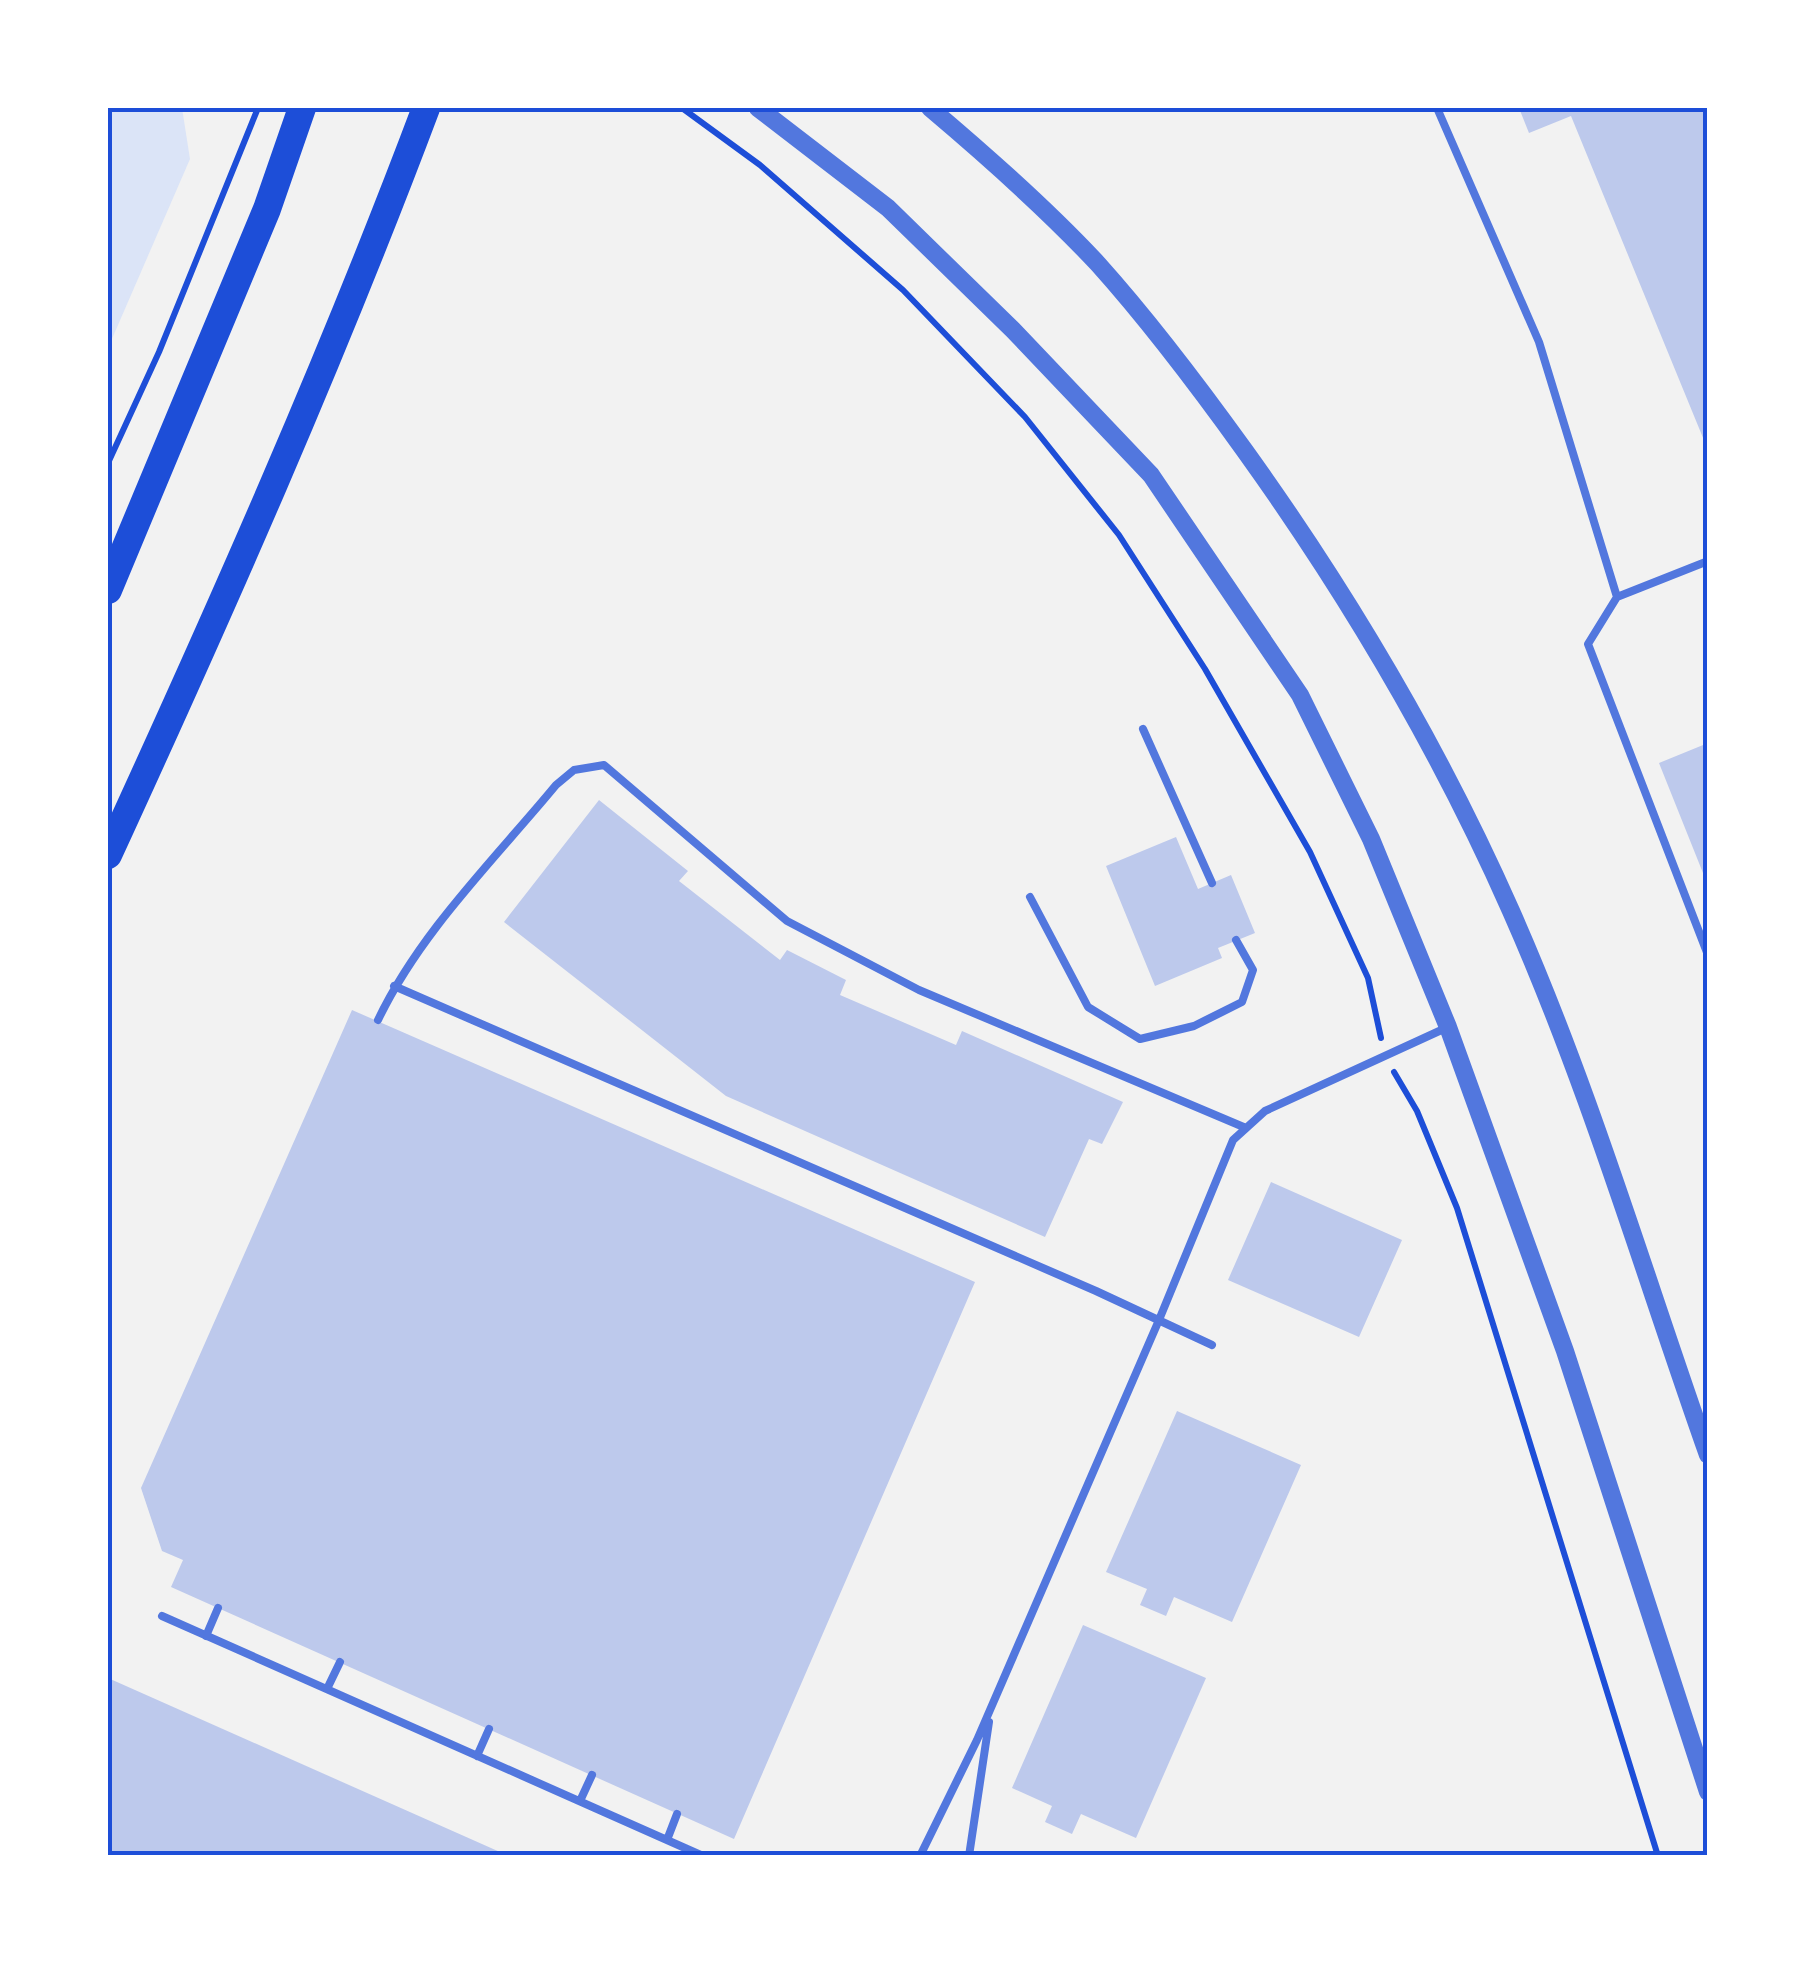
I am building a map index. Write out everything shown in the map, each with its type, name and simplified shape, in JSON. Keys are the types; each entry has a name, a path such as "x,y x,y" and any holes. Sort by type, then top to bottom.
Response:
{"highway":[{"path":"108,590 267,209 302,108"},
{"path":"108,856 191,675 366,266 426,108"}],"street":[{"path":"758,108 888,208 1152,476 1300,696 1371,840 1448,1027 1566,1350 1708,1792"},
{"path":"930,108 1026,193 1096,263 1158,335 1279,499 1397,684 1466,816 1556,1018 1708,1456"}],"lane":[{"path":"1436,108 1539,342 1617,597"},
{"path":"1708,562 1617,597 1588,644 1708,955"},
{"path":"1143,730 1212,883"},
{"path":"378,1020 415,954 556,785 574,770 604,765 786,922 919,990 1246,1128"},
{"path":"1030,898 1088,1006 1140,1039 1194,1026 1242,1002 1253,970 1236,940"},
{"path":"394,986 1212,1345"},
{"path":"920,1856 977,1740 1233,1140 1265,1111 1448,1027"},
{"path":"206,1636 218,1608"},
{"path":"162,1616 703,1856"},
{"path":"326,1689 340,1662"},
{"path":"969,1856 991,1707"},
{"path":"477,1756 489,1729"},
{"path":"580,1802 592,1775"},
{"path":"667,1840 677,1814"}],"path":[{"path":"108,462 159,352 258,108"},
{"path":"682,108 760,164 903,290 1024,417 1118,535 1205,669 1310,852 1368,978 1385,1056 1418,1111 1457,1208 1658,1856"}],"shaded area":[{"path":"108,108 182,108 190,159 108,348"}],"building":[{"path":"1519,108 1708,108 1708,450 1571,116 1529,133"},
{"path":"1708,743 1708,883 1707,883 1659,763"},
{"path":"599,800 688,871 679,881 780,960 787,950 846,980 840,995 956,1045 962,1031 1123,1102 1102,1144 1089,1139 1045,1237 726,1096 504,922"},
{"path":"1176,837 1198,889 1231,875 1255,933 1218,948 1222,958 1155,986 1106,866"},
{"path":"352,1010 975,1282 734,1839 171,1587 183,1560 162,1551 141,1488"},
{"path":"1271,1182 1402,1240 1359,1337 1228,1280"},
{"path":"1177,1411 1301,1465 1232,1622 1174,1597 1166,1616 1140,1605 1147,1589 1106,1572"},
{"path":"1083,1625 1206,1678 1136,1838 1081,1814 1072,1834 1045,1822 1052,1806 1012,1788"},
{"path":"108,1678 509,1856 108,1856"}]}
